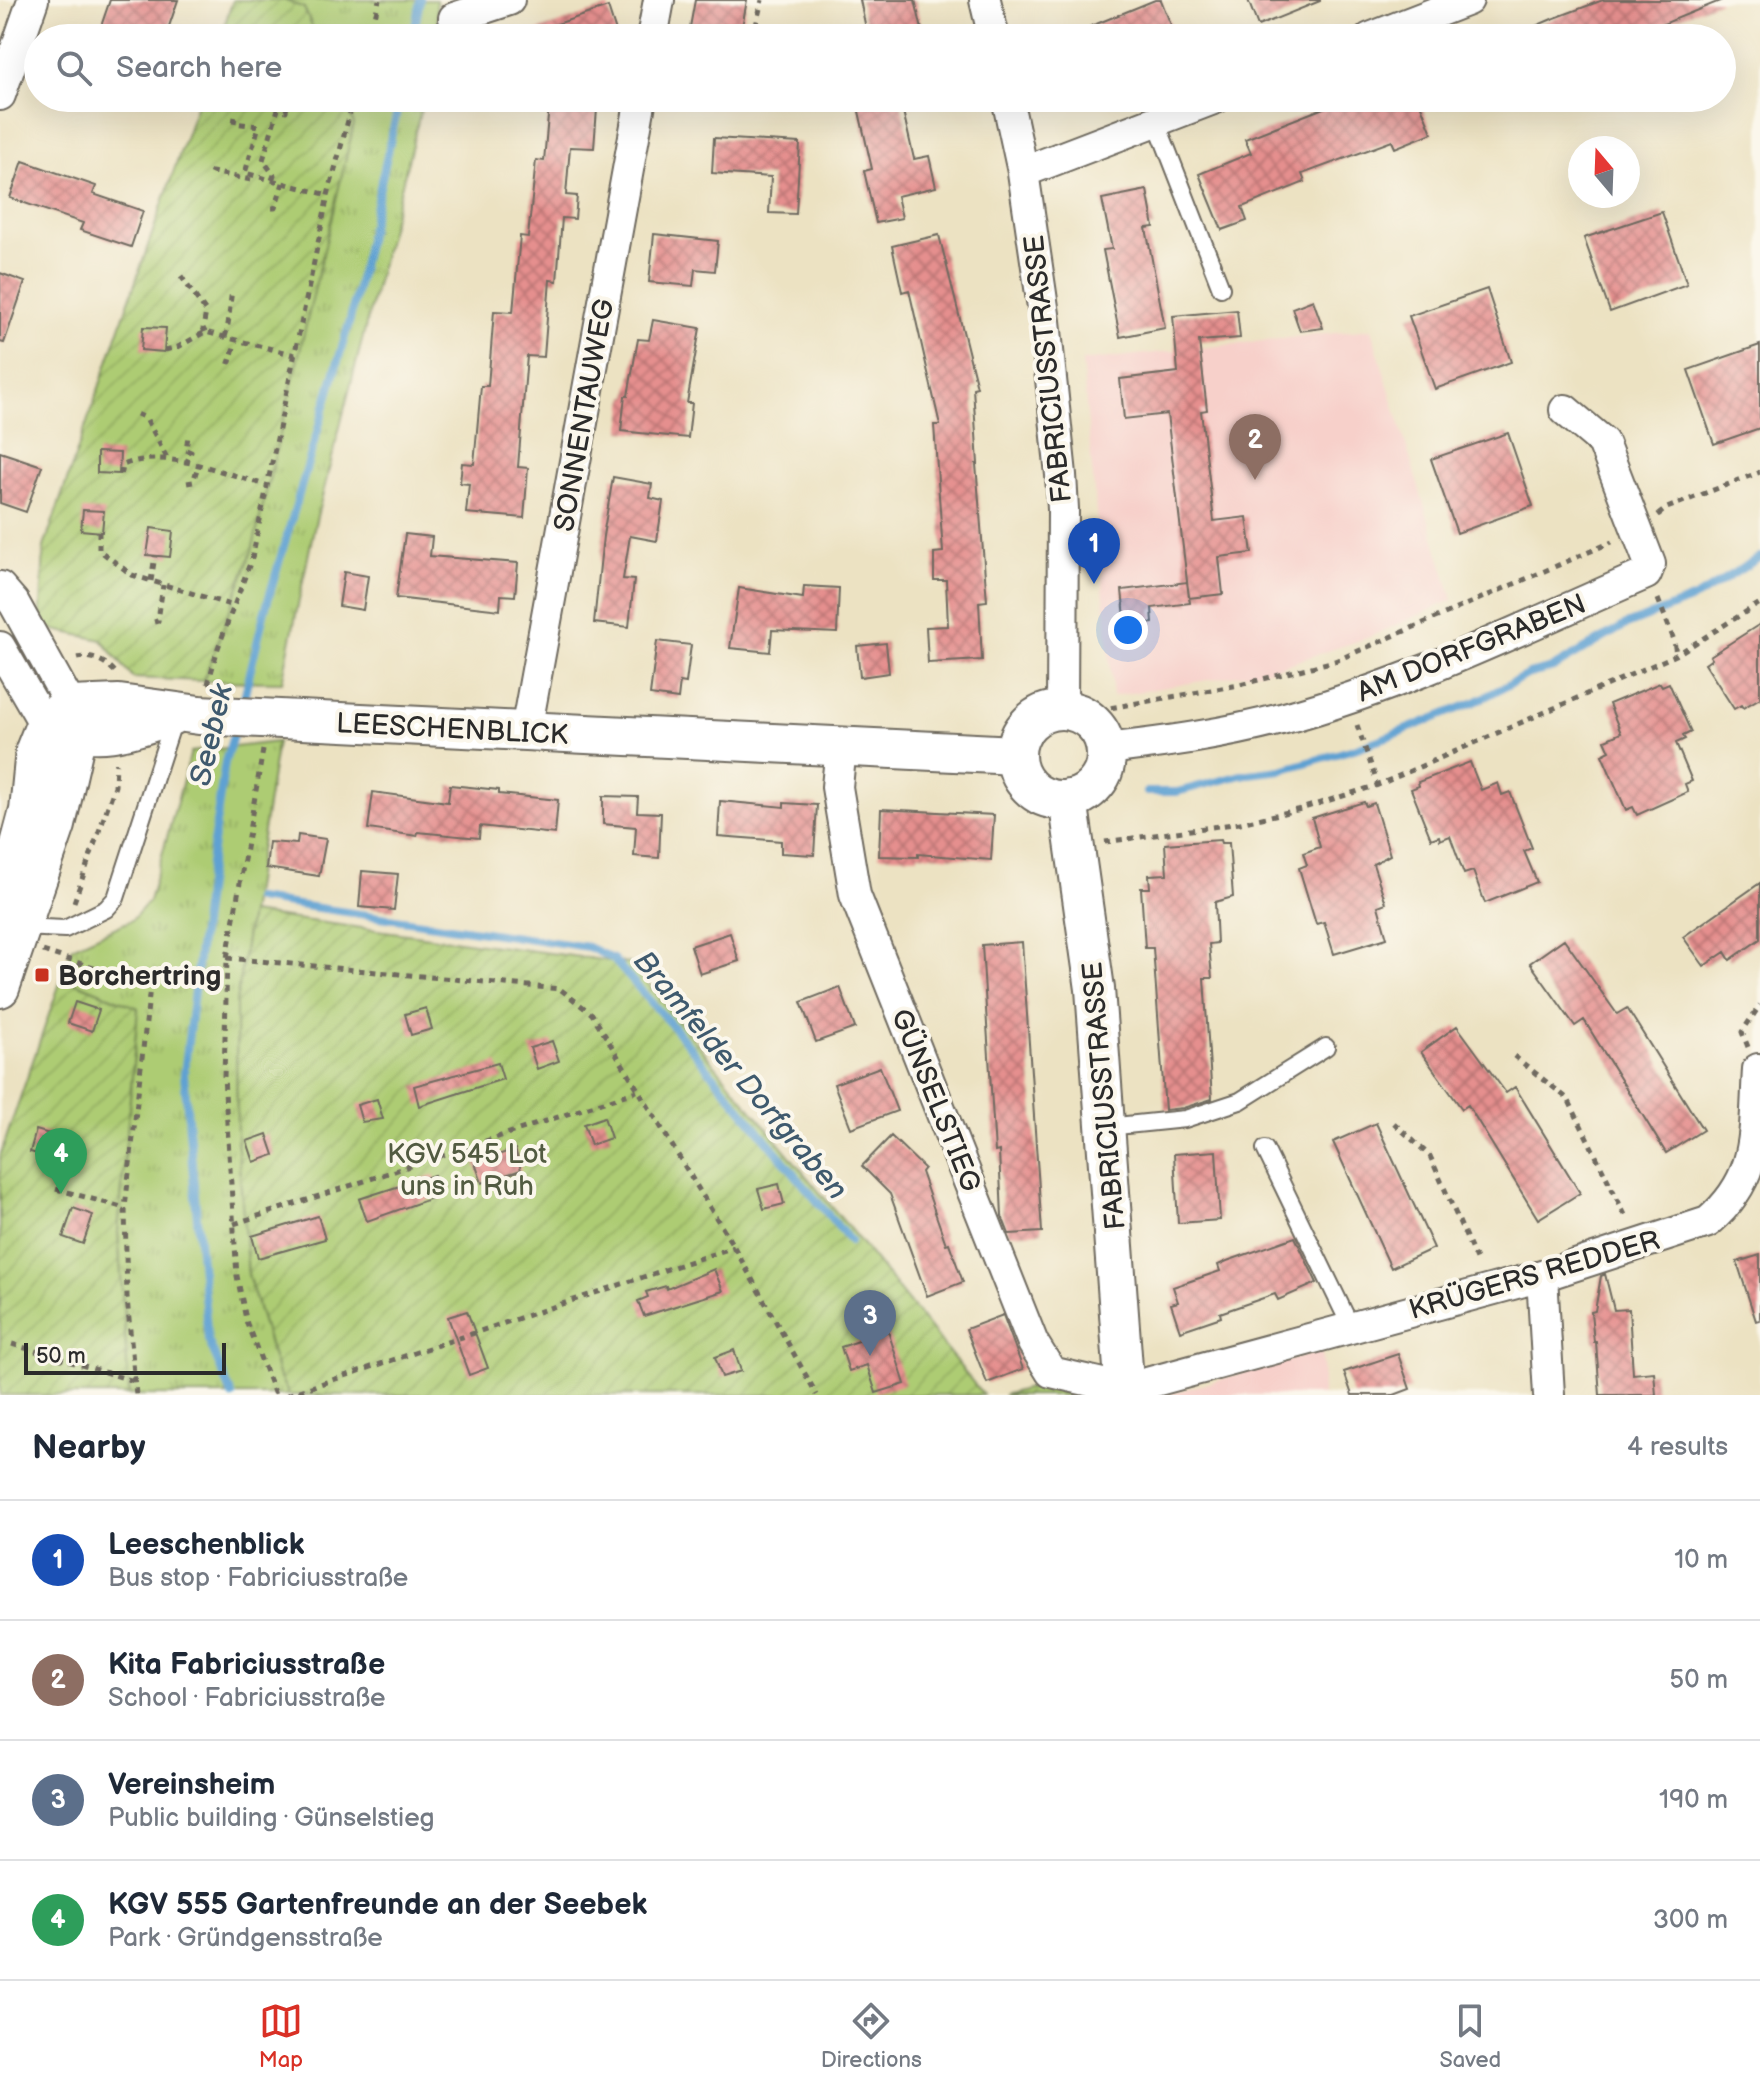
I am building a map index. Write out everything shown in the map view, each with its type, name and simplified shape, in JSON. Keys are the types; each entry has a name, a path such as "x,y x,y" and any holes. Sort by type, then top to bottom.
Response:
{"street":[{"path":"25,24 33,0"},
{"path":"454,18 509,0"},
{"path":"655,24 659,0"},
{"path":"985,0 991,24"},
{"path":"1406,24 1468,0"},
{"path":"0,95 24,26"},
{"name":"SONNENTAUWEG","path":"526,731 638,112"},
{"name":"FABRICIUSSTRASSE","path":"1010,112 1023,172 1045,321 1087,727"},
{"path":"1023,172 1179,112"},
{"name":"AM DORFGRABEN","path":"1087,727 1197,738 1286,718 1421,672 1646,574 1650,564 1603,442 1565,410"},
{"path":"0,587 14,603 64,721 56,825"},
{"path":"0,647 64,721 117,734 89,764 56,825 9,927"},
{"name":"LEESCHENBLICK","path":"64,721 119,704 197,715 1016,755"},
{"name":"LEESCHENBLICK","path":"117,734 197,715"},
{"path":"1037,717 1087,727 1106,763 1093,787 1082,795 1068,799 1043,796 1032,789 1023,779 1016,755 1026,727 1037,717"},
{"path":"0,988 29,811 35,750 64,721"},
{"name":"GÜNSELSTIEG","path":"841,746 837,787 855,895 1033,1343 1051,1372 1125,1392"},
{"name":"FABRICIUSSTRASSE","path":"1068,799 1095,989 1125,1392"},
{"name":"KRÜGERS REDDER","path":"1125,1392 1542,1276 1708,1222 1727,1208 1750,1174 1757,1151 1758,1069"},
{"path":"1542,1276 1549,1395"}],"lane":[{"path":"1156,121 1221,288"},
{"path":"9,927 65,929 106,909 116,898 197,715"},
{"path":"1107,1127 1185,1119 1240,1101 1326,1047"},
{"path":"1265,1149 1351,1327"}],"path":[{"path":"373,24 379,0"},
{"path":"756,24 762,0"},
{"path":"272,180 274,175 263,160 277,112"},
{"path":"197,715 252,558 328,195 350,112"},
{"path":"235,117 234,123 259,126 245,173 328,195"},
{"path":"211,174 251,180 252,175"},
{"path":"272,208 275,208 283,183"},
{"path":"181,276 206,312 205,332"},
{"path":"224,337 230,321 228,314 232,291"},
{"path":"165,350 178,347 205,332 295,355"},
{"path":"227,361 230,362 236,340"},
{"path":"137,414 146,418 168,459"},
{"path":"186,464 191,452 186,450 188,436"},
{"path":"119,472 122,472 123,465 136,460 168,459 269,486"},
{"path":"187,483 193,482 198,466"},
{"path":"1087,727 1104,709 1239,685 1335,661 1637,531 1667,508 1760,472"},
{"path":"99,531 99,550 128,573 234,606"},
{"path":"151,581 155,556"},
{"path":"154,622 158,621 163,585"},
{"path":"1653,586 1674,640 1676,655"},
{"path":"1076,845 1240,823 1301,809 1378,785 1676,655 1760,603"},
{"path":"1354,717 1378,785"},
{"path":"263,718 227,958 224,1077 237,1276 247,1324 275,1395"},
{"path":"9,927 150,987 125,1208 127,1298 136,1395"},
{"path":"227,958 560,989 592,1014 734,1247 817,1395"},
{"path":"1758,1069 1742,1032 1760,1005"},
{"path":"1514,1056 1568,1099 1640,1244"},
{"path":"234,1224 637,1091"},
{"path":"1394,1123 1430,1156 1489,1290"},
{"path":"56,1189 125,1208"},
{"path":"287,1395 734,1247"},
{"path":"12,1344 134,1381"}],"shaded area":[{"path":"1371,329 1453,600 1367,638 1273,669 1113,696 1082,361"},
{"path":"1322,1351 1323,1395 1165,1395"}],"green space":[{"path":"233,0 284,0 304,8 311,24 225,24"},
{"path":"284,0 436,0 438,24 311,24 304,8"},
{"path":"194,112 348,112 354,124 252,551 203,681 133,678 102,640 40,627 44,547"},
{"path":"348,112 420,112 314,528 282,682 203,681 252,551 353,124"},
{"path":"277,742 236,1003 237,1138 248,1274 278,1374 289,1395 129,1395 118,1232 138,1008 62,977 72,947 132,920 149,901 191,752"},
{"name":"KGV 545 Lot uns in Ruh","path":"250,913 632,964 983,1395 289,1395 278,1374 248,1274 237,1138 236,1003"},
{"path":"62,977 138,1008 118,1232 129,1395 0,1395 0,1156"},
{"path":"1084,1373 1084,1395 1003,1395"}],"building":[{"path":"110,0 178,0 170,24 102,24"},
{"path":"695,0 747,0 743,24 691,24"},
{"path":"860,0 915,0 921,24 865,24"},
{"path":"1161,0 1170,24 1096,24"},
{"path":"1248,0 1320,0 1263,24 1257,24"},
{"path":"1603,0 1720,1 1663,24 1540,24"},
{"path":"608,7 613,24 557,24"},
{"path":"548,112 597,112 594,148 570,147 566,195 577,196 575,219 562,218 557,281 550,280 544,357 527,356 518,467 528,468 524,518 466,513 469,484 460,483 462,463 474,464 481,386 488,386 494,311 513,312 520,236 528,237 536,160 544,161"},
{"path":"859,112 903,112 914,159 929,156 936,187 897,196 902,218 876,223 864,171 872,169"},
{"path":"1313,112 1424,112 1432,133 1395,148 1392,141 1302,174 1305,182 1242,207 1247,221 1222,230 1199,174 1251,153 1245,139"},
{"path":"714,138 800,143 796,214 769,213 771,177 712,173"},
{"path":"23,161 96,186 93,194 143,211 131,247 80,230 83,223 10,198"},
{"path":"1147,190 1154,227 1146,228 1165,328 1120,337 1103,250 1112,249 1102,199"},
{"path":"1662,212 1687,284 1610,312 1584,238"},
{"path":"654,234 718,241 715,271 695,269 693,286 649,282"},
{"path":"939,235 977,387 973,388 976,464 987,601 979,602 982,660 928,663 926,627 948,626 946,580 934,580 934,553 943,552 934,425 940,425 909,290 902,292 892,246"},
{"path":"0,273 25,282 4,343 0,342"},
{"path":"1487,289 1511,362 1435,389 1409,316"},
{"path":"1313,300 1323,328 1300,331 1292,308"},
{"path":"1237,310 1240,338 1199,341 1207,410 1201,411 1214,521 1247,517 1252,553 1219,557 1223,594 1189,598 1167,414 1124,419 1120,379 1178,372 1173,316"},
{"path":"653,320 700,328 687,403 692,403 688,438 621,431 625,396 628,396 638,339 649,340"},
{"path":"143,327 166,328 164,352 141,350"},
{"path":"1760,345 1760,428 1714,444 1688,370"},
{"path":"1508,433 1533,506 1457,533 1431,459"},
{"path":"0,452 42,466 26,512 0,503"},
{"path":"97,452 120,453 119,474 97,473"},
{"path":"613,477 652,484 650,498 663,501 657,541 630,536 623,579 634,580 629,627 594,623"},
{"path":"83,510 104,511 102,532 81,530"},
{"path":"151,528 173,531 170,557 147,555"},
{"path":"405,534 432,537 430,556 518,563 515,596 501,595 500,610 396,598"},
{"path":"344,572 368,576 363,610 339,606"},
{"path":"1187,582 1190,603 1152,608 1153,623 1126,626 1122,590"},
{"path":"804,586 839,588 837,633 772,630 770,652 730,648 739,588 803,598"},
{"path":"1760,624 1760,698 1743,708 1741,705 1734,709 1705,664 1712,659 1710,656"},
{"path":"657,641 691,645 686,683 680,682 678,699 650,695"},
{"path":"886,643 889,673 860,677 857,646"},
{"path":"1660,683 1662,686 1669,683 1691,732 1676,743 1692,781 1685,784 1688,792 1637,815 1633,807 1626,810 1602,755 1610,751 1605,740 1621,733 1609,704"},
{"path":"1470,762 1481,790 1498,783 1502,795 1510,792 1532,848 1524,851 1537,882 1485,903 1473,871 1464,874 1450,836 1431,839 1411,789 1419,786 1418,782"},
{"path":"450,785 558,800 555,834 480,826 479,838 418,832 417,836 368,829 373,792 448,802"},
{"path":"603,796 638,797 637,812 661,813 659,858 634,856 636,827 603,824"},
{"path":"720,801 784,807 784,803 817,805 814,855 781,853 781,841 718,836"},
{"path":"1364,802 1366,806 1374,803 1390,855 1373,864 1386,903 1378,906 1387,938 1334,954 1324,922 1316,924 1299,868 1307,865 1303,853 1320,847 1312,818"},
{"path":"881,809 994,815 991,860 918,854 918,857 879,856"},
{"path":"298,835 326,839 319,876 266,868 269,842 297,844"},
{"path":"1220,840 1221,843 1229,843 1233,897 1215,902 1217,943 1209,944 1212,978 1204,978 1212,1099 1165,1110 1153,948 1145,948 1141,888 1150,888 1149,875 1167,874 1165,844"},
{"path":"362,871 398,874 394,910 359,907"},
{"path":"1760,883 1760,939 1730,960 1725,952 1704,966 1683,937"},
{"path":"730,933 739,961 700,974 691,946"},
{"path":"1564,939 1617,1014 1627,1008 1703,1130 1666,1153 1584,1020 1575,1026 1530,963"},
{"path":"1022,942 1042,1232 1009,1234 1002,1216 999,1151 995,1152 982,945"},
{"path":"840,987 855,1028 816,1042 801,1002"},
{"path":"75,1002 99,1010 92,1031 68,1023"},
{"path":"426,1008 432,1029 411,1035 405,1014"},
{"path":"1457,1026 1506,1093 1515,1087 1580,1193 1538,1219 1468,1105 1462,1109 1421,1052"},
{"path":"552,1041 559,1061 537,1069 530,1048"},
{"path":"498,1063 503,1079 419,1106 414,1086"},
{"path":"880,1067 897,1111 851,1128 834,1084"},
{"path":"377,1099 383,1119 362,1122 357,1105"},
{"path":"604,1117 611,1138 591,1145 584,1124"},
{"path":"1376,1123 1434,1248 1391,1268 1333,1142"},
{"path":"36,1130 56,1136 50,1157 30,1152"},
{"path":"267,1134 274,1155 254,1162 247,1141"},
{"path":"891,1136 924,1168 921,1172 963,1282 927,1296 890,1194 862,1166"},
{"path":"515,1149 521,1170 482,1183 475,1163"},
{"path":"1216,1151 1220,1220 1178,1223 1174,1154"},
{"path":"434,1175 441,1195 367,1221 359,1199"},
{"path":"779,1184 784,1204 764,1209 758,1189"},
{"path":"73,1208 93,1215 83,1244 63,1237"},
{"path":"318,1216 325,1239 258,1258 252,1236"},
{"path":"1295,1237 1317,1283 1278,1300 1275,1294 1220,1313 1221,1317 1180,1331 1171,1304 1178,1302 1173,1287 1220,1271 1218,1265 1227,1261"},
{"path":"1760,1255 1760,1320 1756,1321 1737,1262"},
{"path":"714,1269 723,1291 644,1316 638,1301 648,1297 646,1292 666,1286 667,1289"},
{"path":"1605,1274 1614,1310 1629,1309 1633,1374 1654,1372 1656,1395 1600,1395 1591,1312 1595,1311 1601,1276"},
{"path":"467,1311 488,1368 469,1375 448,1317"},
{"path":"1003,1315 1023,1369 987,1383 966,1329"},
{"path":"888,1331 905,1384 876,1393 867,1365 849,1371 841,1347"},
{"path":"734,1350 741,1371 722,1377 715,1357"},
{"path":"1398,1354 1410,1389 1394,1395 1352,1395 1344,1372"}],"waterway":[{"name":"Seebek","path":"416,24 420,0"},
{"name":"Seebek","path":"242,706 264,614 350,320 397,112"},
{"path":"1147,792 1177,792 1241,775 1281,770 1392,735 1475,702 1529,674 1553,668 1624,626 1697,597 1760,557"},
{"name":"Seebek","path":"232,1395 208,1340 184,1074 225,762 236,726"},
{"name":"Bramfelder Dorfgraben","path":"256,899 588,947 613,959 675,1029 850,1241"}],"place":[{"name":"Kita Fabriciusstraße","path":"1255,480"},
{"name":"Leeschenblick","path":"1094,584"},
{"name":"Borchertring","path":"42,975"},
{"name":"KGV 555 Gartenfreunde an der Seebek","path":"61,1194"},
{"name":"Vereinsheim","path":"870,1356"}]}
